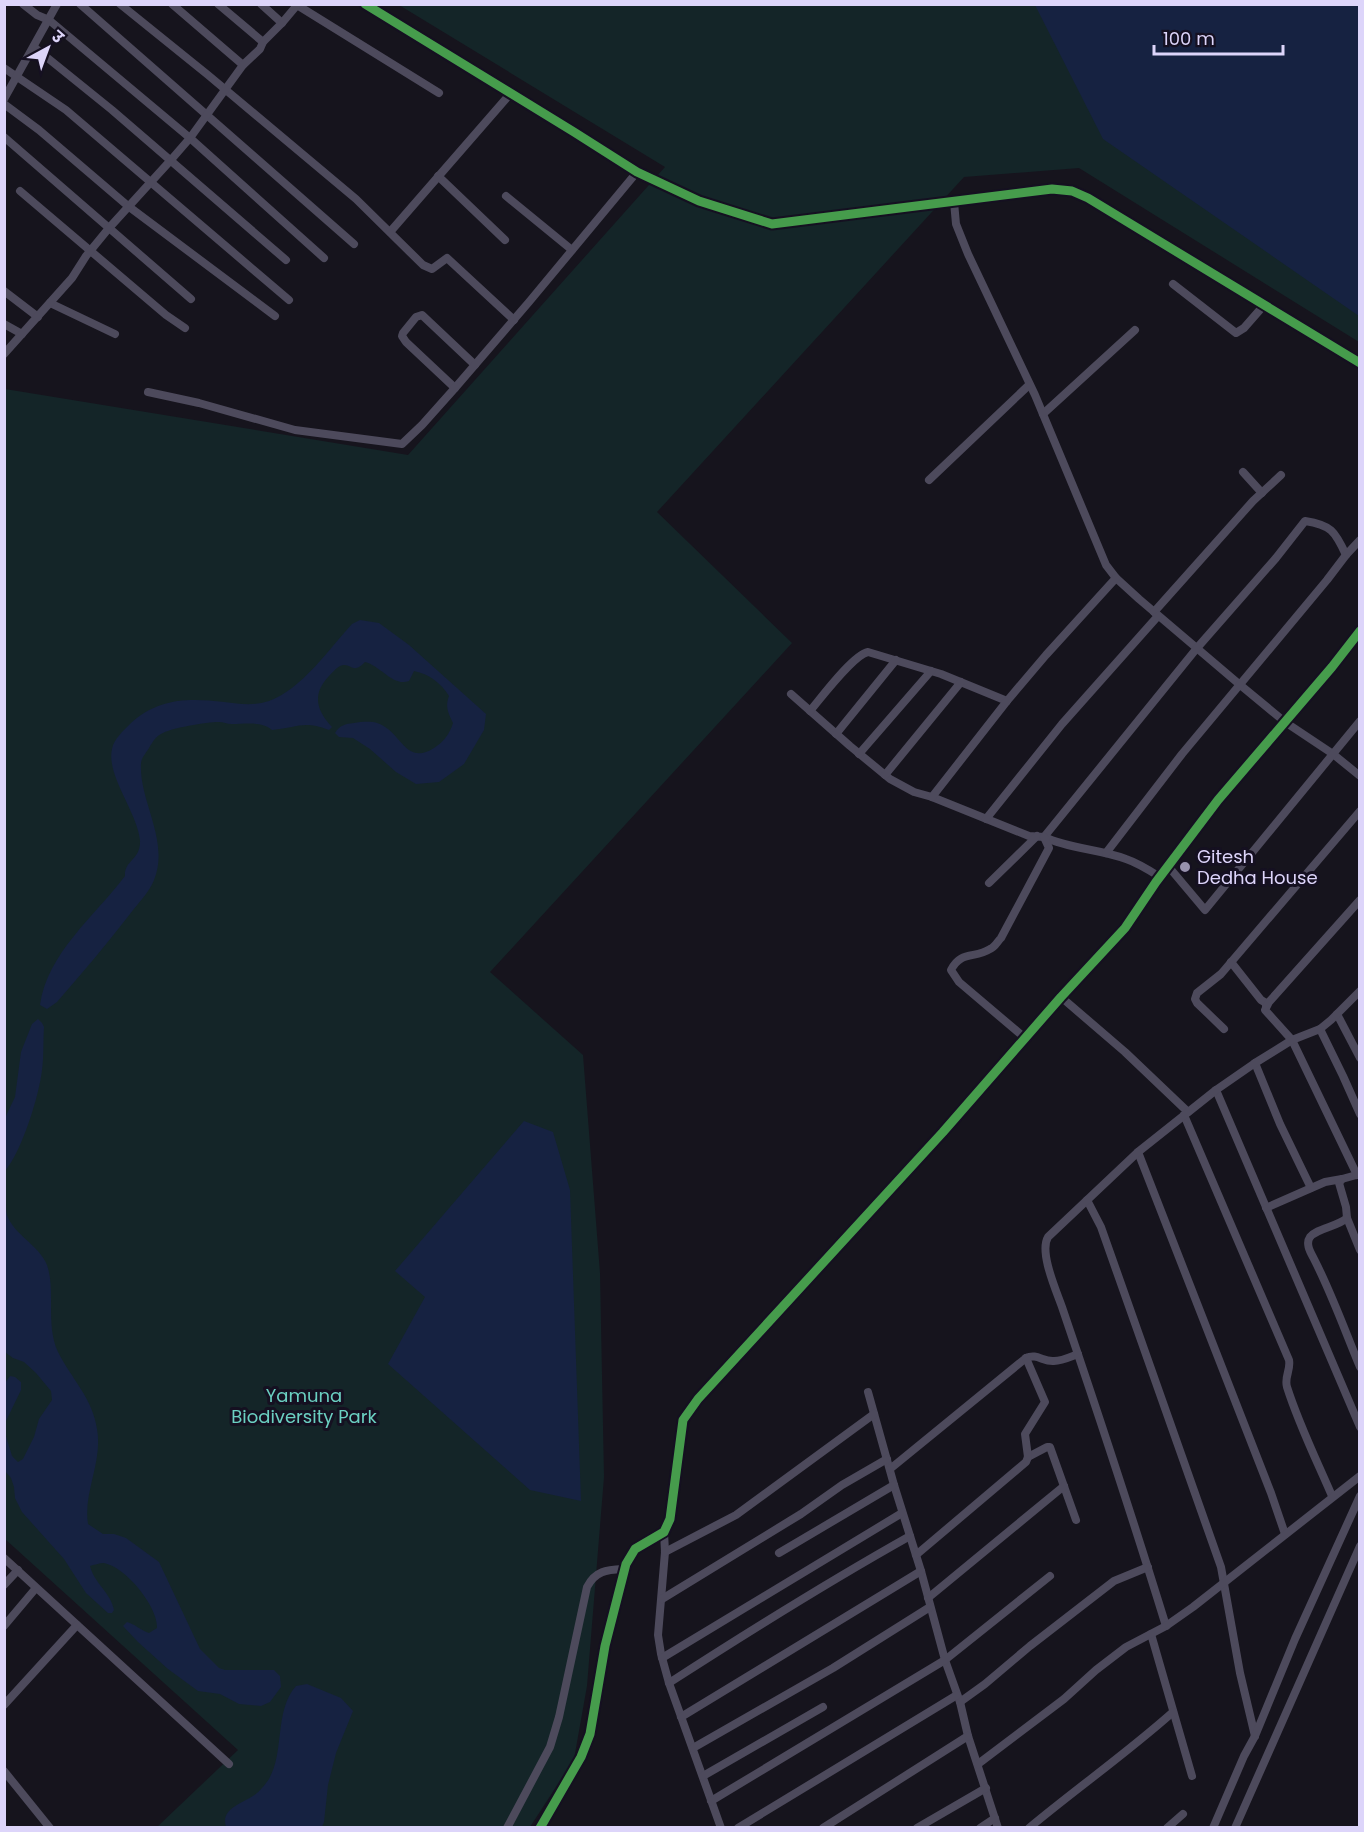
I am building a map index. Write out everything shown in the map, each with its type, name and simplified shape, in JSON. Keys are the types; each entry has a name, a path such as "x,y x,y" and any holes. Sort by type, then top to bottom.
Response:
{"street":[{"path":"23,4 37,15 49,20 190,138 324,258"},
{"path":"4,99 57,4"},
{"path":"80,4 354,244"},
{"path":"120,4 356,199 429,269 434,268 445,259 450,260 514,320"},
{"path":"172,4 243,65"},
{"path":"218,4 263,42"},
{"path":"261,4 282,23"},
{"path":"365,4 637,172 699,201 772,224 1052,189 1072,191 1088,198 1265,304 1359,363"},
{"path":"4,354 78,270 109,228 190,138 243,65 260,49 263,42 297,5 438,93"},
{"path":"34,47 286,260"},
{"path":"4,69 66,110 289,300"},
{"path":"390,232 511,93"},
{"path":"4,104 39,130 128,206 275,316"},
{"path":"4,137 191,298"},
{"path":"148,392 199,403 295,430 402,444 412,436 514,320 637,172"},
{"path":"438,176 506,240"},
{"path":"20,191 166,315 185,328"},
{"path":"506,196 572,250"},
{"path":"954,202 957,224 968,254 1042,414 1106,565 1116,578 1156,614 1239,684 1359,776"},
{"path":"1173,284 1236,333 1244,328 1265,304"},
{"path":"4,291 38,316"},
{"path":"50,303 114,334"},
{"path":"455,388 403,338 403,333 416,317 422,315 426,318 475,365"},
{"path":"4,324 22,334"},
{"path":"1042,414 1135,330"},
{"path":"929,480 1029,385"},
{"path":"1243,472 1262,493"},
{"path":"986,819 1062,724 1156,614 1281,474"},
{"path":"989,883 1040,837 1305,521 1322,524 1337,536 1346,555"},
{"path":"1106,853 1182,754 1359,540"},
{"path":"932,797 1007,701 1116,578"},
{"path":"721,1827 669,1683 658,1635 665,1552 664,1532 670,1519 683,1420 696,1402 943,1132 1061,997 1125,928 1218,800 1332,667 1359,631"},
{"path":"810,711 853,661 862,653 868,652 931,671 1007,701"},
{"path":"836,734 896,660"},
{"path":"859,754 931,671"},
{"path":"885,775 961,682"},
{"path":"790,694 885,775 914,792 1029,836 1106,853 1135,863 1160,877"},
{"path":"1168,866 1205,910 1359,721"},
{"path":"1224,1029 1195,999 1197,993 1221,974 1359,811"},
{"path":"1025,1038 959,982 951,970 965,956 988,951 1001,938 1049,848 1040,837"},
{"path":"1266,1006 1359,900"},
{"path":"1231,962 1261,1000 1266,1003 1267,1012 1292,1040 1358,1174 1325,1182 1266,1208"},
{"path":"1166,1626 1127,1498 1050,1271 1044,1250 1045,1242 1138,1152 1255,1062 1292,1040 1320,1029 1359,991"},
{"path":"1061,997 1125,1052 1186,1114 1289,1360 1287,1384 1295,1409 1332,1496"},
{"path":"1337,1014 1359,1058"},
{"path":"1320,1029 1359,1114"},
{"path":"1255,1062 1280,1124 1311,1188"},
{"path":"1216,1090 1359,1427"},
{"path":"1138,1152 1272,1493 1285,1534"},
{"path":"1342,1179 1339,1183 1347,1218 1359,1250"},
{"path":"1087,1200 1101,1227 1221,1566 1240,1672 1255,1736"},
{"path":"1347,1218 1310,1237 1308,1242 1309,1250 1323,1277 1359,1367"},
{"path":"890,1469 1026,1358 1032,1355 1051,1362 1078,1354"},
{"path":"1026,1358 1045,1402 1025,1434 1028,1457"},
{"path":"868,1392 945,1660 959,1698 968,1736 998,1827"},
{"path":"665,1552 736,1515 874,1414"},
{"path":"916,1555 1021,1466 1028,1457 1047,1447 1050,1447 1076,1520"},
{"path":"662,1599 887,1459"},
{"path":"978,1764 1064,1699 1126,1647 1166,1626 1255,1560 1359,1476"},
{"path":"779,1553 894,1485"},
{"path":"693,1749 833,1668 929,1602 1064,1486"},
{"path":"1213,1827 1359,1496"},
{"path":"662,1658 902,1513"},
{"path":"540,1827 581,1757 590,1734 605,1646 625,1569 635,1549 664,1532"},
{"path":"669,1683 741,1636 910,1536"},
{"path":"1235,1827 1359,1546"},
{"path":"4,1558 229,1764"},
{"path":"738,1827 985,1684 1038,1639 1114,1581 1148,1567"},
{"path":"507,1827 550,1747 559,1717 587,1587 592,1577 602,1571 625,1569"},
{"path":"4,1585 18,1570"},
{"path":"681,1717 921,1571"},
{"path":"711,1801 945,1660 1050,1576"},
{"path":"4,1626 36,1588"},
{"path":"7,1698 77,1625"},
{"path":"1151,1634 1192,1776"},
{"path":"703,1776 823,1707"},
{"path":"1029,1827 1077,1787 1093,1778 1142,1740 1173,1712"},
{"path":"823,1827 968,1736"},
{"path":"4,1772 51,1827"},
{"path":"917,1827 986,1788"},
{"path":"1167,1827 1183,1814"},
{"path":"980,1827 995,1818"}],"green space":[{"name":"Yamuna Biodiversity Park","path":"399,5 1359,5 1359,342 1079,168 964,177 657,512 792,643 490,972 583,1055 600,1273 604,1477 587,1686 574,1759 530,1827 157,1827 238,1750 5,1539 5,389 408,455 665,167"}],"water":[{"path":"1035,5 1359,5 1359,316 1103,139"},
{"path":"360,620 379,623 409,645 486,714 484,730 464,764 439,782 416,784 396,772 370,749 353,738 339,737 335,733 345,724 374,722 385,727 410,750 424,753 441,743 452,727 453,723 447,706 449,696 434,680 414,671 409,681 398,681 365,662 357,668 347,665 339,667 320,689 318,702 322,714 332,727 329,730 306,725 272,730 258,724 219,722 189,726 161,734 153,742 141,764 144,792 158,851 158,865 154,880 143,898 57,1002 47,1009 40,1005 44,986 62,952 125,876 127,866 140,847 138,829 113,770 112,749 119,735 151,709 174,702 198,700 252,704 263,703 281,696 304,678 352,624"},
{"path":"38,1019 44,1027 40,1081 18,1150 5,1171 5,1118 15,1097 21,1052 32,1024"},
{"path":"524,1121 553,1132 570,1190 581,1501 530,1490 388,1364 425,1297 395,1271"},
{"path":"5,1192 6,1212 10,1222 47,1265 51,1285 51,1319 54,1341 63,1362 86,1398 95,1418 98,1441 88,1500 88,1524 103,1534 114,1534 126,1538 159,1562 200,1649 219,1668 274,1670 280,1676 281,1687 270,1702 261,1706 239,1704 220,1694 198,1691 168,1669 123,1626 127,1622 149,1633 157,1628 152,1610 131,1580 113,1566 104,1563 90,1566 112,1604 114,1610 108,1613 86,1593 64,1559 22,1512 15,1498 11,1478 5,1471 5,1433 12,1456 18,1462 23,1459 34,1437 39,1419 52,1400 51,1391 36,1373 24,1362 5,1352"},
{"path":"10,1376 21,1382 21,1390 6,1421 5,1433 5,1383"},
{"path":"307,1684 341,1698 353,1711 336,1753 328,1785 322,1827 226,1827 226,1815 230,1810 252,1797 269,1779 277,1756 282,1719 289,1696 296,1686"}],"cycle path":[{"path":"365,4 637,172 699,201 772,224 1052,189 1072,191 1088,198 1360,363"},
{"path":"540,1828 581,1757 590,1734 605,1646 626,1564 635,1549 664,1532 670,1519 683,1420 698,1399 943,1132 1061,997 1125,928 1156,882 1218,800 1360,631"}],"place":[{"name":"Gitesh Dedha House","path":"1185,867"}]}
